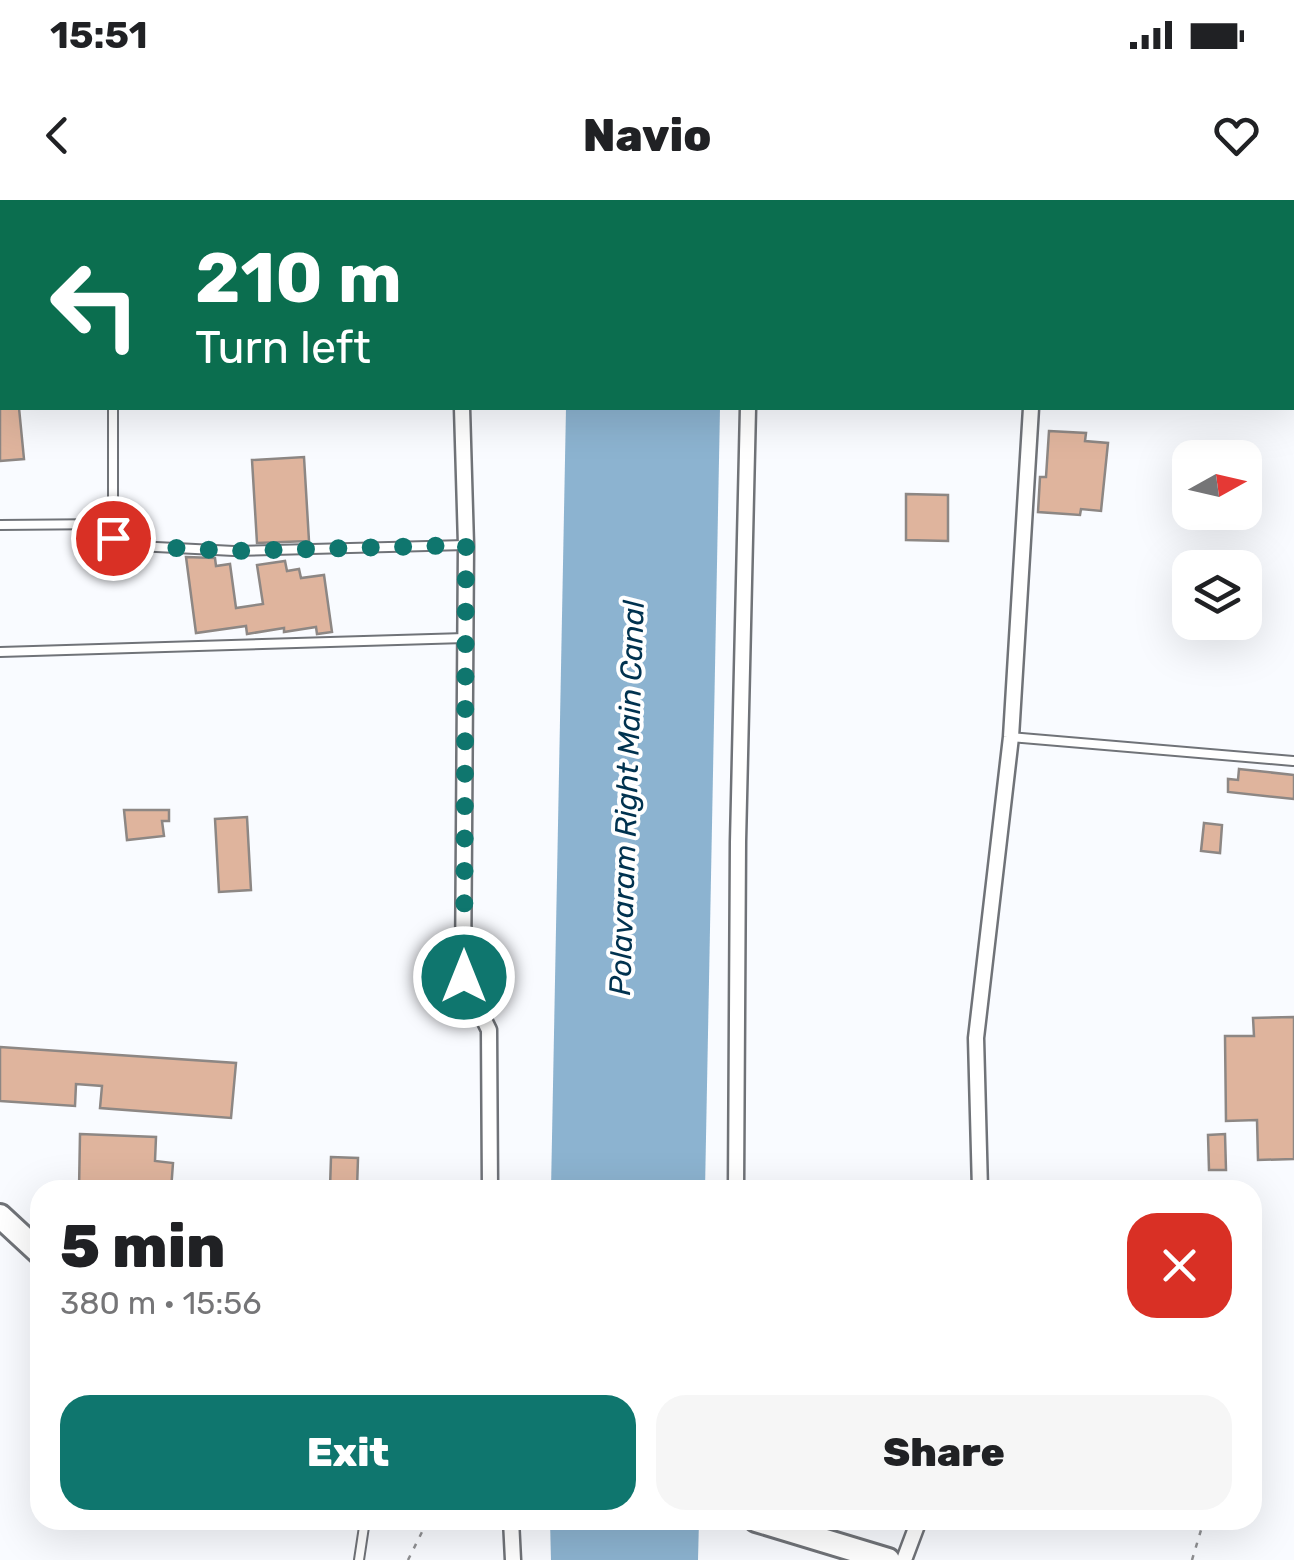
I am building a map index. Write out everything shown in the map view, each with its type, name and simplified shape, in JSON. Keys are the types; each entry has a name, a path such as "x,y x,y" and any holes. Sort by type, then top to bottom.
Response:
{"main road":[{"path":"0,1216 30,1243"},
{"path":"789,1530 888,1560"}],"street":[{"path":"462,410 466,545 464,977 488,1030 490,1180"},
{"path":"736,1180 738,842 748,410"},
{"path":"980,1180 976,1038 1011,736 1031,410"},
{"path":"512,1530 513,1560"},
{"path":"904,1560 915,1530"}],"lane":[{"path":"113,410 113,538 137,546 234,551 466,545"},
{"path":"0,525 111,524"},
{"path":"0,652 466,638"},
{"path":"1011,736 1293,761"},
{"path":"358,1560 363,1530"}],"path":[{"path":"408,1560 423,1530"},
{"path":"1192,1560 1201,1530"}],"water":[{"name":"Polavaram Right Main Canal","path":"566,410 720,410 705,1180 551,1180"},
{"path":"550,1530 699,1530 698,1560 551,1560"}],"building":[{"path":"0,410 19,410 24,459 0,461"},
{"path":"1049,431 1086,433 1085,441 1108,443 1101,511 1081,509 1080,515 1038,512 1040,477 1046,477"},
{"path":"304,457 309,541 257,543 252,460"},
{"path":"906,494 948,495 948,541 906,540"},
{"path":"186,557 215,558 216,566 230,564 236,608 263,604 257,565 285,561 287,571 299,569 301,578 324,575 332,632 317,634 316,627 247,634 246,626 196,633"},
{"path":"1239,769 1294,775 1294,799 1228,792 1228,779 1238,780"},
{"path":"124,810 169,810 169,821 162,821 164,836 127,840"},
{"path":"247,817 251,890 219,892 215,819"},
{"path":"1204,823 1222,825 1220,853 1201,851"},
{"path":"1294,1017 1294,1159 1258,1160 1257,1120 1226,1121 1225,1036 1254,1036 1253,1018"},
{"path":"0,1047 236,1063 231,1118 100,1108 102,1086 76,1084 75,1106 0,1101"},
{"path":"80,1134 156,1137 155,1161 173,1163 172,1180 79,1180"},
{"path":"1225,1134 1226,1170 1209,1170 1208,1135"},
{"path":"331,1157 358,1158 357,1180 330,1180"}],"route":[{"path":"113,538 137,546 234,551 466,545 464,977"}]}
